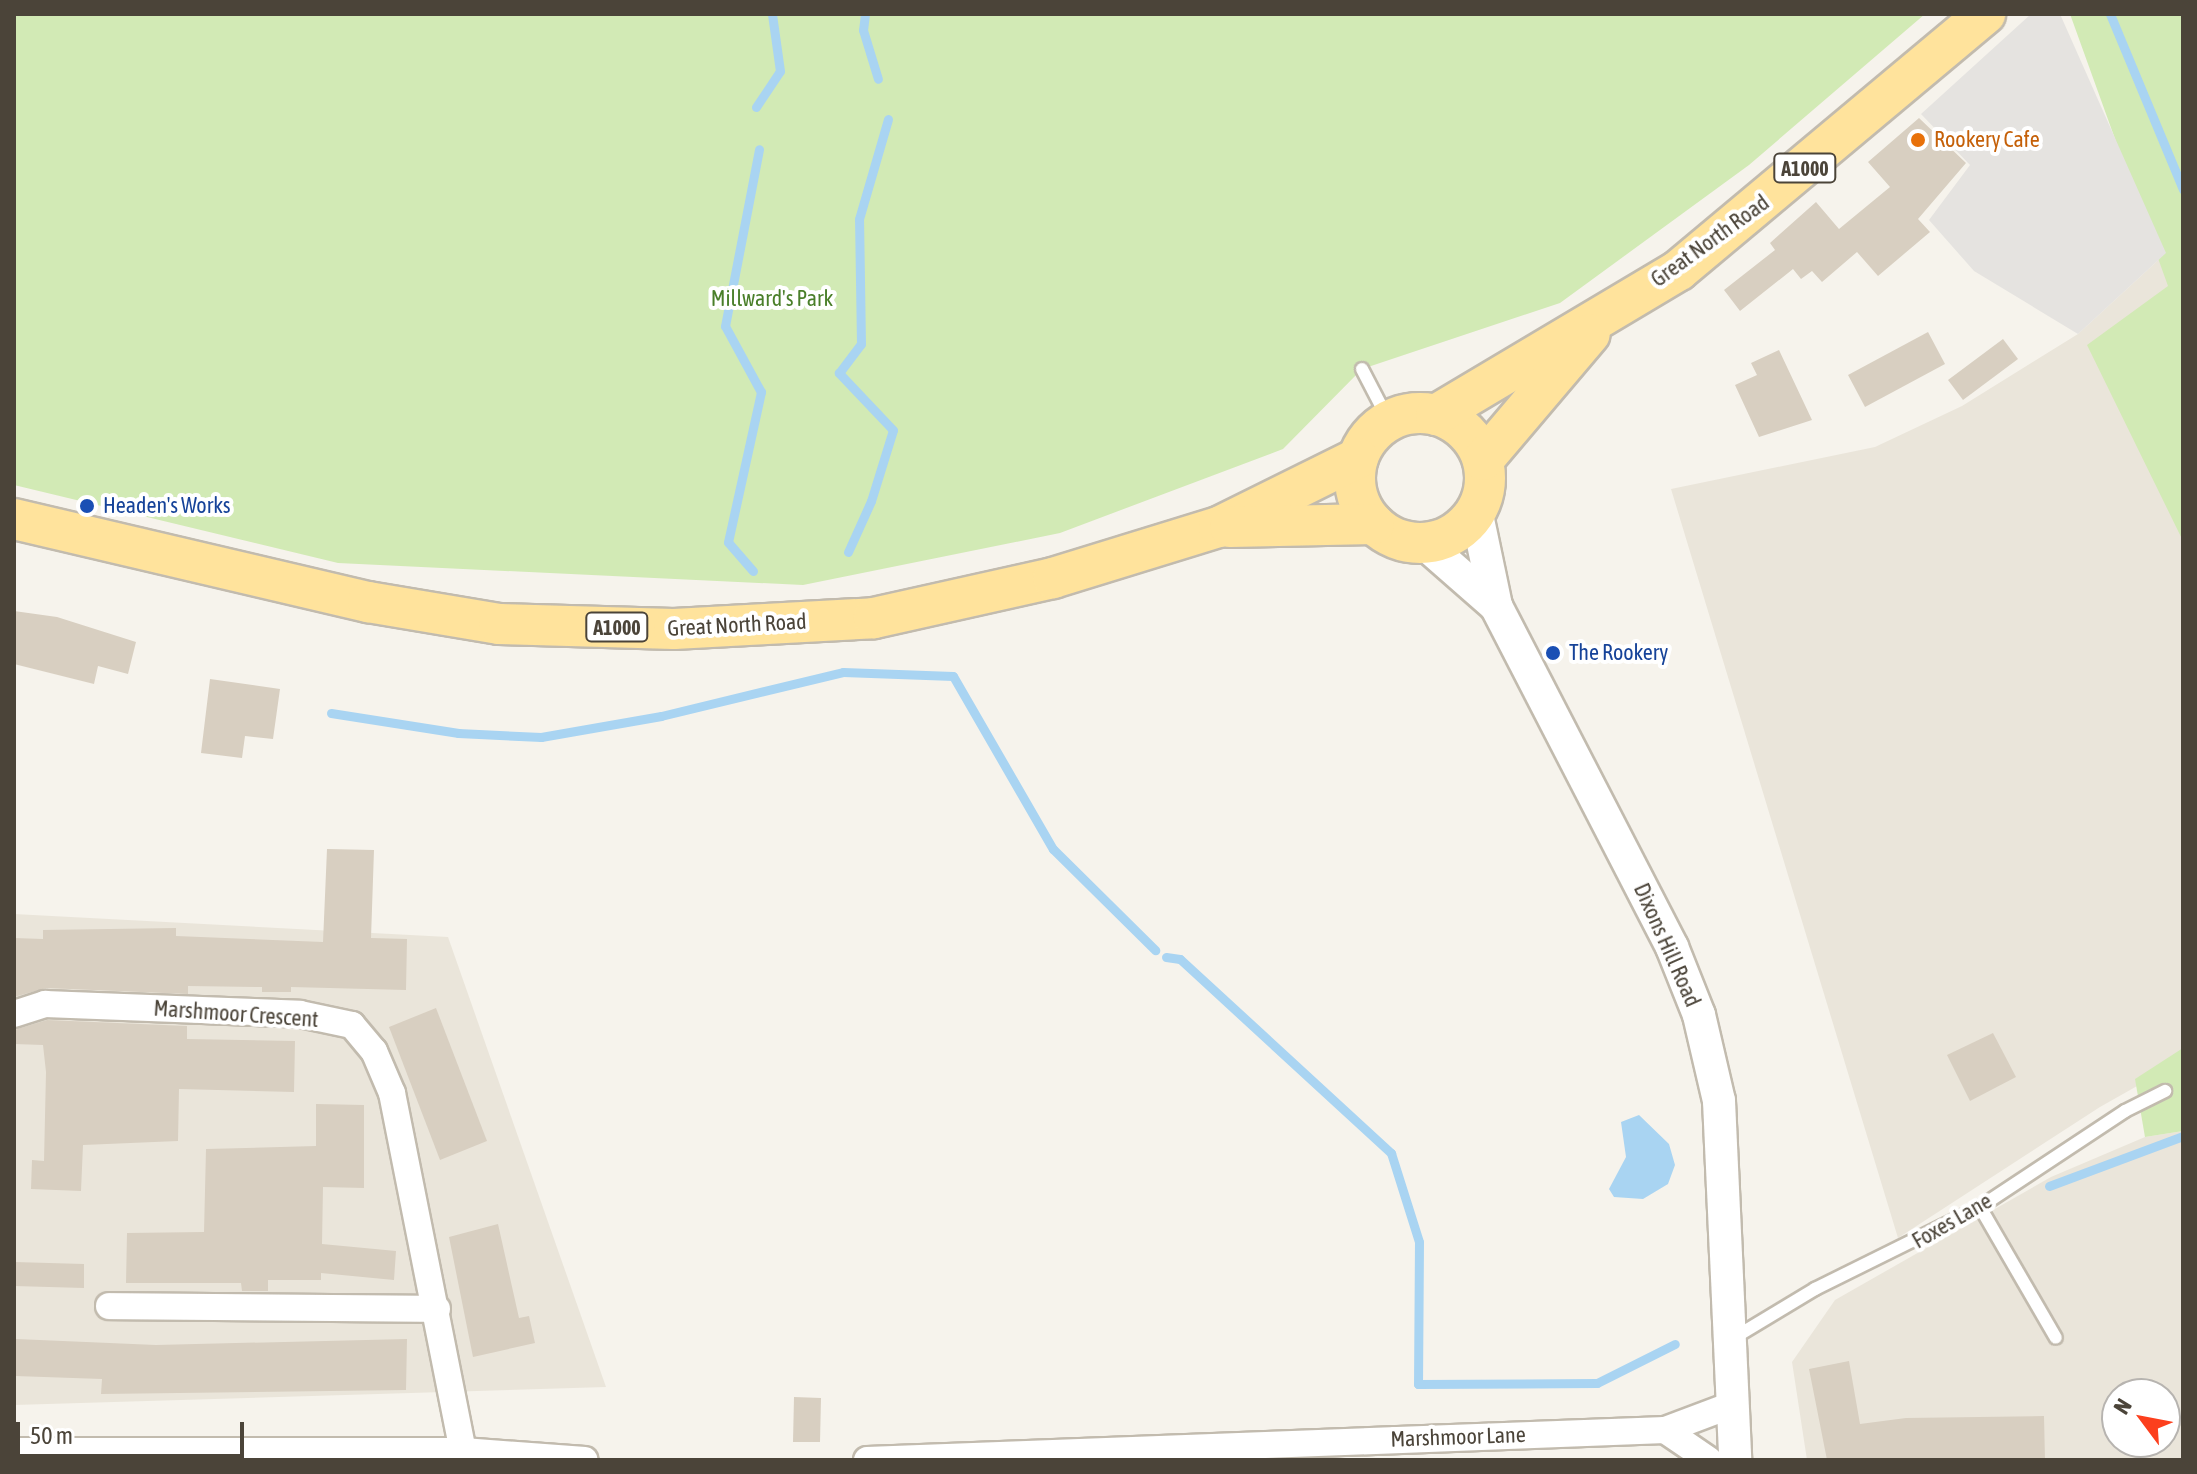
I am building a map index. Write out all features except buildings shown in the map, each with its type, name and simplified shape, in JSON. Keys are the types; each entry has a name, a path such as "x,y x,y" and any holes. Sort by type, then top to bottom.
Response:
{"main road":[{"name":"Great North Road","path":"1436,415 1679,270 1985,14"},
{"name":"Great North Road","path":"1483,460 1614,307"},
{"path":"1416,412 1436,415 1472,437 1483,460 1485,486 1476,510 1466,524 1424,543 1400,540 1374,524 1358,494 1358,458 1370,437 1389,421 1416,412"},
{"name":"Great North Road","path":"14,519 182,562 470,619 674,629 874,618 1053,578 1219,527 1358,458"},
{"name":"Great North Road","path":"1219,527 1374,524"}],"street":[{"name":"Dixons Hill Road","path":"1476,510 1496,606 1672,947 1699,1015 1719,1101 1735,1460"},
{"name":"Dixons Hill Road","path":"1424,543 1496,606"},
{"name":"Marshmoor Crescent","path":"14,1014 45,1004 300,1014 352,1025 374,1051 392,1093 463,1451"},
{"path":"109,1306 437,1309"},
{"name":"Marshmoor Lane","path":"867,1460 1665,1430 1734,1404"},
{"path":"1665,1430 1709,1460"},
{"path":"14,1451 463,1451 585,1460"}],"lane":[{"path":"1362,369 1389,421"},
{"name":"Foxes Lane","path":"1732,1339 1815,1289 1980,1207 2125,1111 2165,1091"},
{"path":"1980,1207 2056,1338"}],"shaded area":[{"path":"2031,14 2060,14 2166,253 2078,334 1974,271 1929,220 1970,165 1921,114"},
{"path":"2166,253 2183,297 2183,1060 2100,1107 1898,1238 1671,489 1875,447 1962,406 2078,334"},
{"path":"14,914 448,937 606,1387 14,1405"},
{"path":"2183,1131 2183,1460 1807,1460 1792,1362 1835,1300 2051,1177 2145,1137"}],"green space":[{"name":"Millward's Park","path":"14,14 1925,14 1749,165 1560,303 1362,369 1283,449 1060,533 803,585 338,563 14,485"},
{"path":"2070,14 2183,14 2183,541 2087,345 2168,286"},
{"path":"2183,1048 2183,1131 2145,1137 2135,1079"}],"water":[{"path":"1639,1115 1669,1144 1675,1165 1668,1184 1643,1199 1614,1197 1609,1189 1626,1157 1621,1122"}],"waterway":[{"path":"756,107 780,71 772,14"},
{"path":"865,14 863,30 878,79"},
{"path":"2110,14 2183,189"},
{"path":"848,552 871,501 893,430 839,373 861,344 859,219 888,119"},
{"path":"753,571 728,542 761,392 725,326 759,149"},
{"path":"331,713 458,733 541,737 661,716 843,672 953,676 1053,849 1155,950"},
{"path":"1166,957 1180,959 1391,1153 1419,1242 1418,1384 1597,1383 1675,1344"},
{"path":"2049,1186 2183,1136"}],"place":[{"name":"Rookery Cafe","path":"1918,140"},
{"name":"Headen's Works","path":"87,506"},
{"name":"The Rookery","path":"1553,653"}]}
